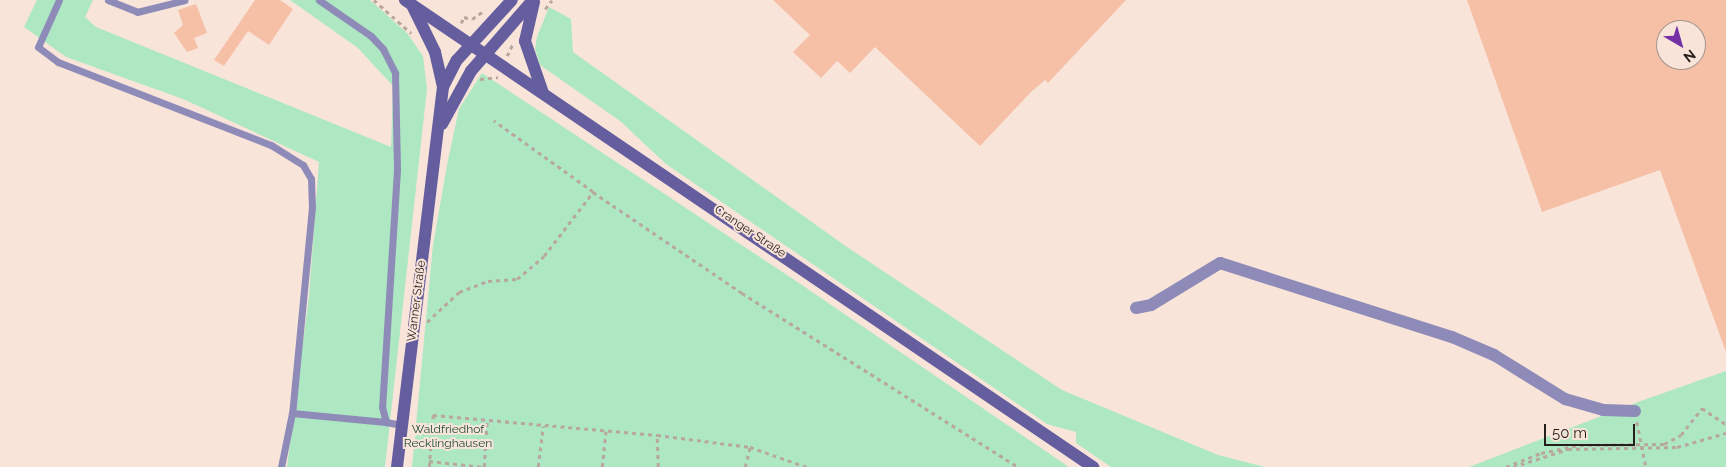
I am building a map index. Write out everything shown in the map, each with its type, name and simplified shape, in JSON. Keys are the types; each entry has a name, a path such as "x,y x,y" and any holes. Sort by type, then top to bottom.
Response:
{"main road":[{"name":"Wanner Straße","path":"397,467 443,87 471,44 512,0"},
{"name":"Wanner Straße","path":"437,135 467,77 534,0"},
{"path":"534,0 525,40 543,93"},
{"name":"Cranger Straße","path":"409,2 1093,467"},
{"path":"409,2 435,52 443,87"}],"street":[{"path":"1136,308 1151,305 1220,263 1452,338 1494,354 1564,399 1603,410 1635,411"}],"lane":[{"path":"59,0 38,46 58,62 270,145 303,165 311,179 311,216 292,413 281,467"},
{"path":"108,0 137,12 185,0"},
{"path":"319,0 383,49 397,86 397,170 382,407 386,422"},
{"path":"292,413 402,425"}],"path":[{"path":"374,0 416,38"},
{"path":"548,4 552,0"},
{"path":"464,18 480,14"},
{"path":"494,121 593,192 742,294 1018,467"},
{"path":"414,326 434,317 459,292 488,281 517,279 544,256 593,192"},
{"path":"1506,467 1541,453 1580,445 1642,447 1673,441 1702,408 1726,424"},
{"path":"1635,411 1646,467"},
{"path":"429,467 433,415 657,435 750,447 807,467"},
{"path":"429,461 484,467 487,421"},
{"path":"538,467 543,426"},
{"path":"602,467 606,431"},
{"path":"1513,467 1568,449 1677,447 1726,433"},
{"path":"657,435 658,467"},
{"path":"745,467 750,447"}],"green space":[{"path":"37,0 93,0 85,17 96,27 391,147 393,86 358,48 290,0 370,0 407,33 423,56 427,89 385,467 287,467 309,296 319,162 183,99 66,57 24,27"},
{"path":"549,7 571,19 573,52 847,247 1062,390 1218,455 1265,467 1111,467 1076,443 1076,432 1047,424 666,164 620,121 540,65 535,49 537,37"},
{"name":"Waldfriedhof Recklinghausen","path":"482,73 796,281 1069,467 412,467 433,245 448,160 459,109"},
{"path":"1726,371 1726,467 1469,467 1638,402"}],"building":[{"path":"255,0 280,0 293,9 269,45 248,31 224,66 214,60"},
{"path":"773,0 1126,0 1048,83 1045,80 1031,92 980,146 875,47 850,73 837,61 821,78 793,52 810,35"},
{"path":"1467,0 1726,0 1726,352 1660,170 1542,212"},
{"path":"196,4 207,33 194,38 198,48 187,52 174,33 183,25 178,10"}]}
